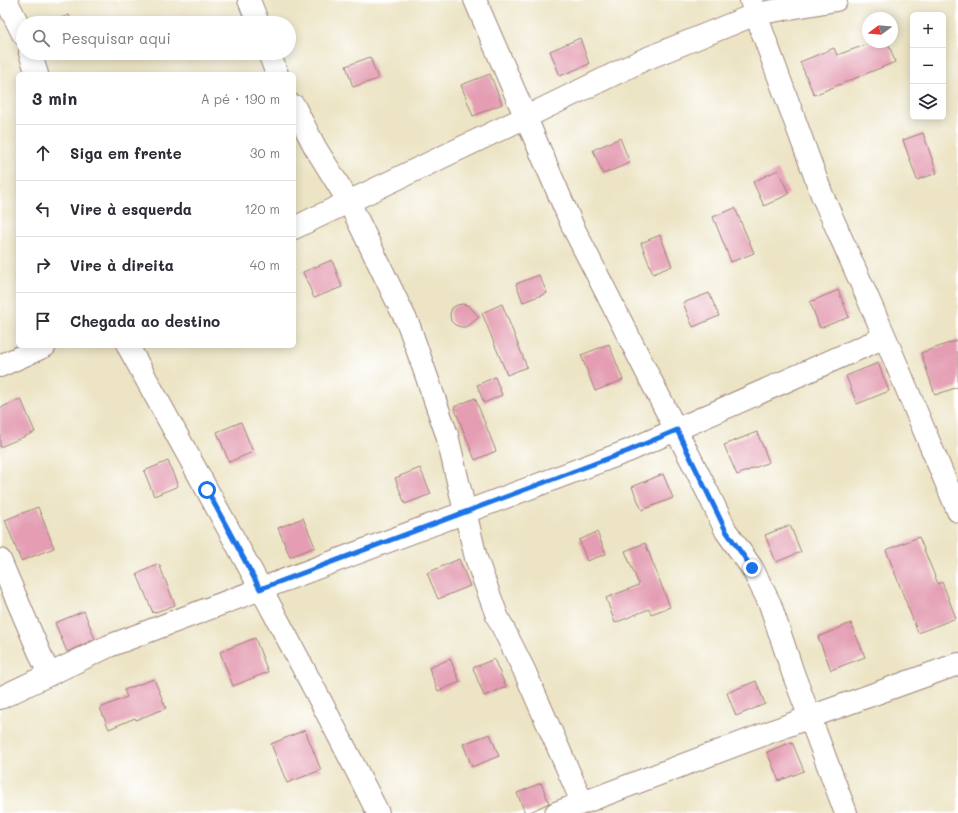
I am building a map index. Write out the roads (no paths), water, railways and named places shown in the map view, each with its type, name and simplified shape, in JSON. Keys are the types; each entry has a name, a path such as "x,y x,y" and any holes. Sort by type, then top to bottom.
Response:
{"street":[{"path":"6,0 16,20"},
{"path":"249,0 255,16"},
{"path":"475,0 573,226 677,430 726,531 752,568 770,604 846,813"},
{"path":"296,227 753,7 836,0"},
{"path":"753,7 822,195 958,511"},
{"path":"32,60 36,72"},
{"path":"272,60 277,72"},
{"path":"296,110 315,147 349,202 409,326 447,435 476,558 497,616 524,670 582,802"},
{"path":"0,698 109,646 628,451 884,337"},
{"path":"0,366 41,348"},
{"path":"129,348 348,752 378,813"},
{"path":"0,560 49,675"},
{"path":"556,813 810,716 958,664"}]}
